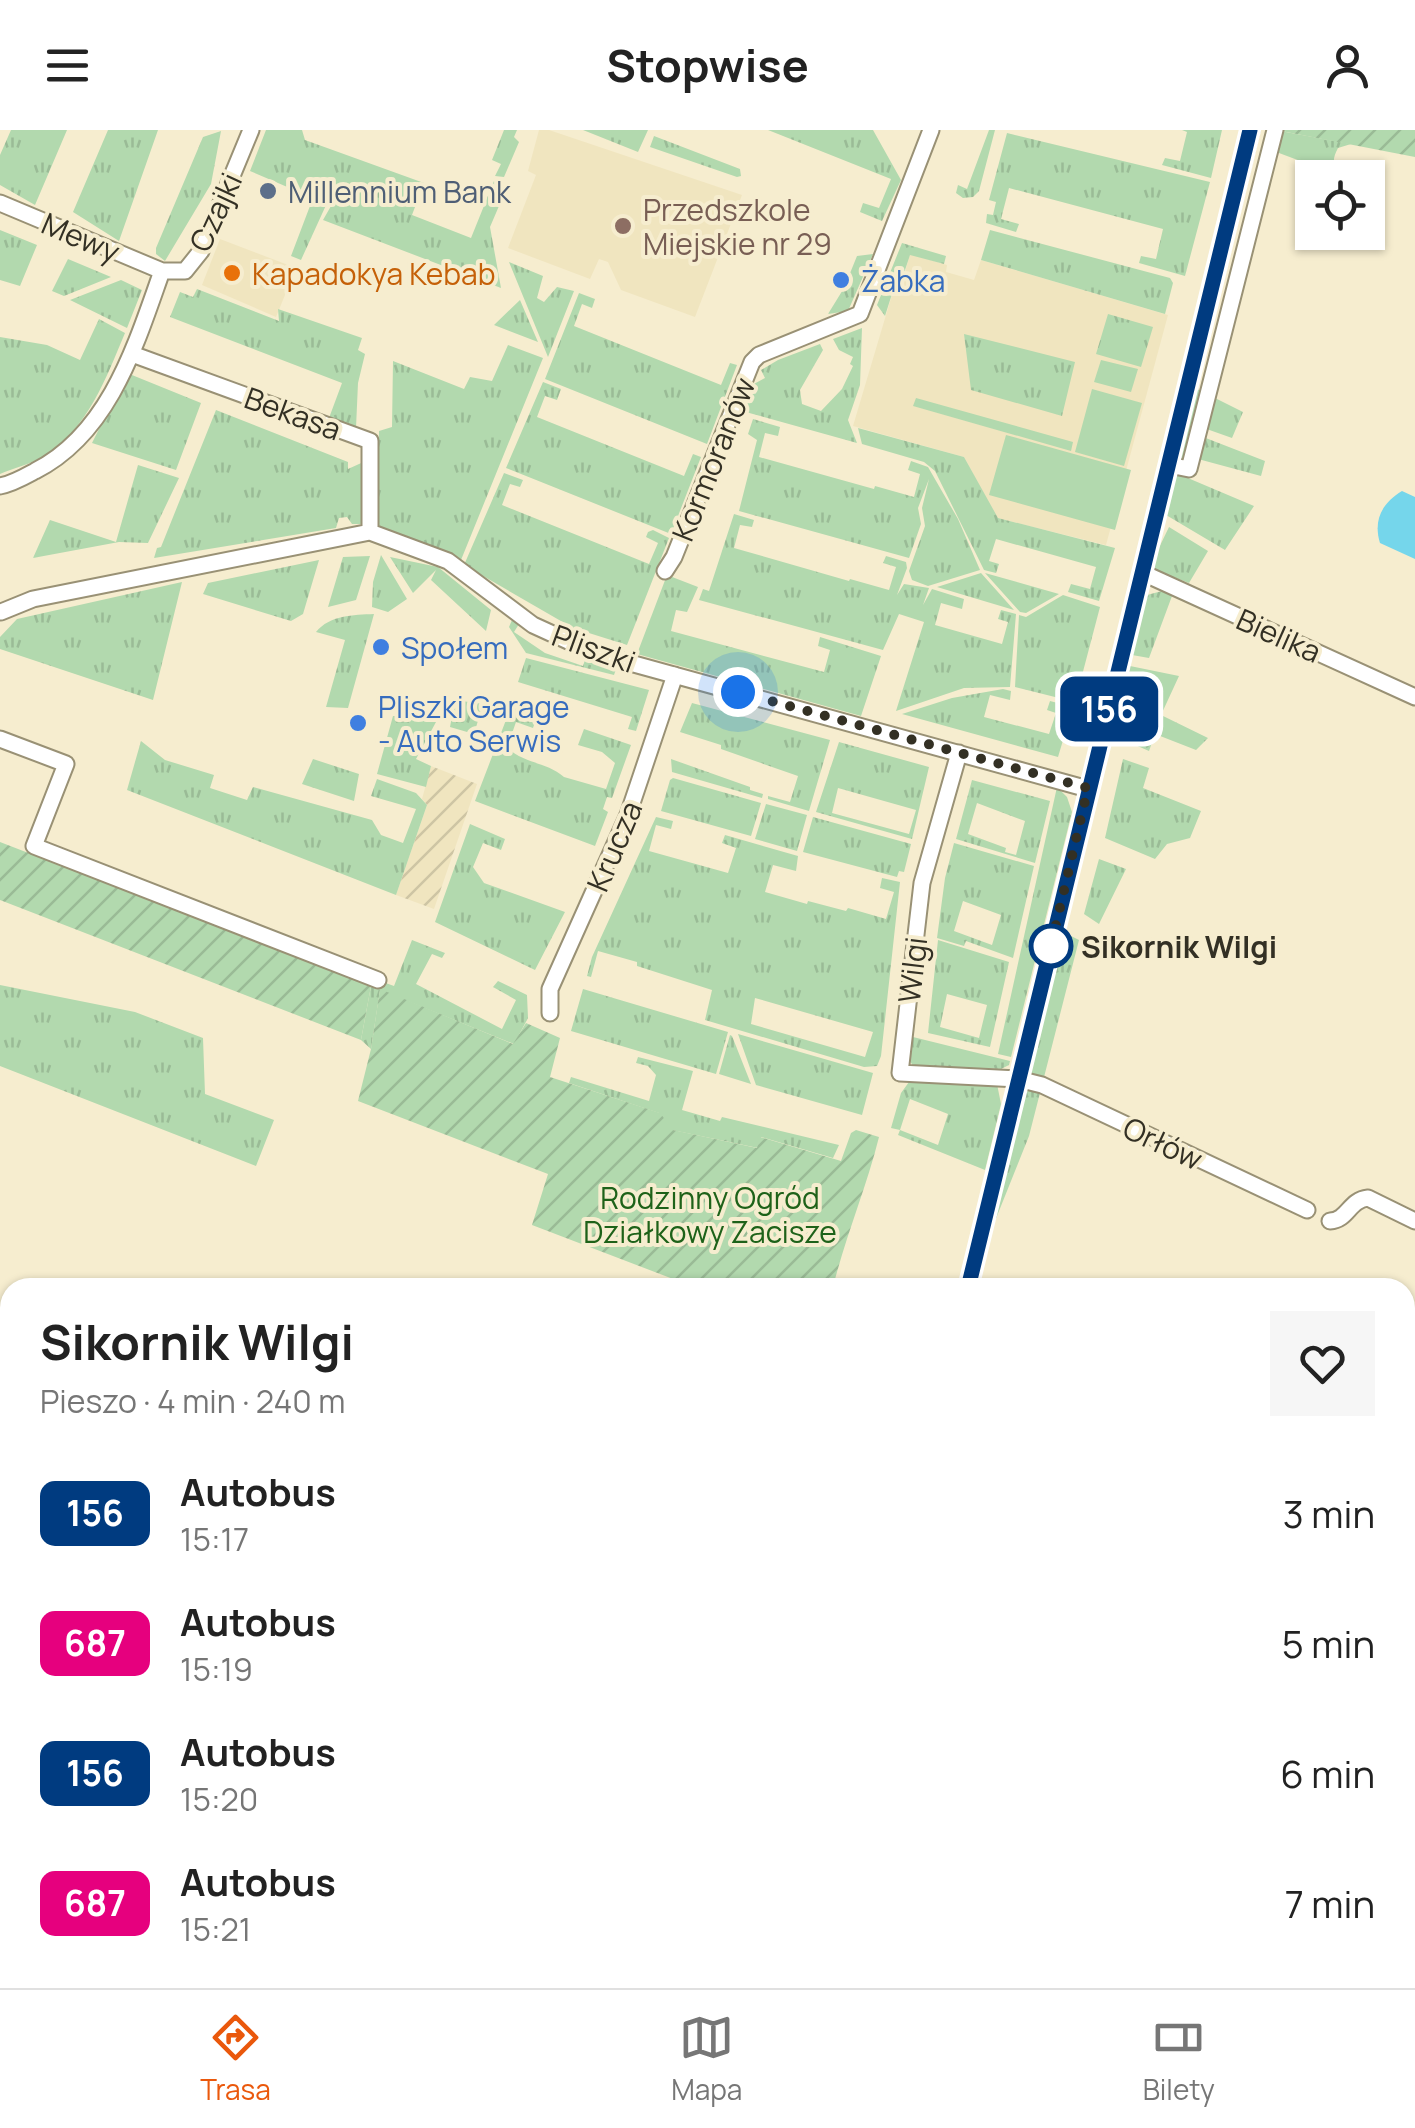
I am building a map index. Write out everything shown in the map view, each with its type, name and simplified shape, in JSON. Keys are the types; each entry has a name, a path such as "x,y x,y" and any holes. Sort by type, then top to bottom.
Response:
{"street":[{"name":"Czajki","path":"162,271 185,271 200,252 252,130"},
{"name":"Kormoranów","path":"665,571 752,362 759,355 860,314 931,130"},
{"path":"970,1278 1250,130"},
{"path":"1169,465 1190,469 1275,130"},
{"name":"Mewy","path":"0,203 162,271"},
{"path":"0,486 46,466 92,427 132,354 162,271"},
{"name":"Bekasa","path":"132,354 370,441 370,532"},
{"path":"0,612 33,599 370,532"},
{"name":"Pliszki","path":"370,532 448,561 533,625 608,656 1088,788"},
{"name":"Bielika","path":"1142,573 1415,697"},
{"name":"Krucza","path":"550,1013 550,989 628,815 676,675"},
{"path":"0,740 66,764 34,846 378,980"},
{"name":"Wilgi","path":"959,753 922,883 900,1073 1018,1079"},
{"name":"Orłów","path":"1018,1079 1042,1086 1307,1210"},
{"path":"1330,1221 1342,1218 1354,1202 1368,1198 1415,1221"}],"shaded area":[{"name":"Przedszkole Miejskie nr 29","path":"539,130 549,130 742,195 695,317 621,290 608,262 599,259 590,279 508,248 536,175 528,171"},
{"path":"220,239 296,268 276,317 202,285"},
{"path":"910,254 947,265 946,272 974,280 981,260 1168,315 1106,545 997,518 964,457 853,426 897,278 903,279"},
{"path":"431,766 477,784 434,909 396,895 427,805 422,799"}],"green space":[{"path":"11,130 67,130 35,205 0,185 0,155"},
{"path":"108,130 158,130 119,241 73,212"},
{"path":"266,130 302,130 305,140 424,183 412,215 471,238 494,181 501,185 505,192 490,227 501,288 323,220 331,206 327,203 301,260 291,256 313,198 250,171"},
{"path":"504,130 517,130 514,137 519,142 504,177 495,176 501,164 492,160"},
{"path":"583,130 648,130 638,152"},
{"path":"768,130 873,130 901,180 882,221 860,212 863,203 879,208 891,179"},
{"path":"989,130 995,130 979,191 973,197 963,198 956,193 958,185 967,189"},
{"path":"1182,130 1222,130 1211,178 1162,165 1165,158 1180,161 1187,132"},
{"path":"1275,130 1351,144 1338,148 1334,160 1298,160 1271,150"},
{"path":"1276,130 1415,130 1415,157"},
{"path":"221,131 211,184 165,261 156,254 156,248 203,137"},
{"path":"1007,133 1210,182 1185,276 1139,263 1141,256 1156,259 1163,229 1009,188 1001,219 1019,224 1016,232 986,223 987,214 993,215 996,202 989,200"},
{"path":"654,136 740,169 741,176 650,147"},
{"path":"0,230 37,245 20,286 0,280"},
{"path":"990,230 1170,278 1173,283 1165,314 981,260"},
{"path":"902,243 946,256 944,264 910,255 902,279 897,278 885,316 877,305"},
{"path":"873,254 848,311 828,314 857,256"},
{"path":"68,259 111,277 64,296 52,291"},
{"path":"509,262 543,276 537,298 544,302 557,287 574,291 548,357"},
{"path":"121,280 142,290 127,328 70,300"},
{"path":"197,289 279,321 278,309 362,338 358,350 365,354 358,383 356,428 329,418 342,383 170,317 180,292 193,297"},
{"path":"579,293 595,299 592,308 582,304 574,326 721,385 730,363 737,365 707,444 545,379"},
{"path":"520,300 538,342 494,325"},
{"path":"1108,314 1153,327 1141,367 1096,354"},
{"path":"99,319 125,333 103,385 84,417 73,432 44,456 0,474 0,337 47,345 80,360"},
{"path":"862,328 860,385 848,420 857,443 742,411 752,385 765,378 761,370 820,344 823,350 800,390 802,404 821,411 842,389 853,366 853,357 839,350 833,339"},
{"path":"964,334 1075,362 1062,416 971,390"},
{"path":"508,345 543,358 461,560 378,526 379,431 392,427 393,361 464,389 470,377 492,381"},
{"path":"1101,360 1138,369 1131,392 1094,382"},
{"path":"127,373 201,403 176,470 92,443"},
{"path":"543,382 561,389 557,400 545,396 537,417 684,476 693,454 701,457 671,534 506,468"},
{"path":"1195,388 1243,412 1232,438 1201,427 1198,435 1265,461 1261,476 1198,459 1189,469 1178,466"},
{"path":"1092,389 1142,403 1124,466 1075,452"},
{"path":"916,398 1073,442 1071,451 913,406"},
{"path":"216,410 348,462 348,469 370,459 370,524 352,524 347,517 339,518 336,528 154,558"},
{"path":"753,419 780,427 778,436 765,433 759,457 874,489 875,486 914,497 920,474 908,470 911,461 928,467 958,519 980,570 928,586 912,580 909,571 925,526 922,508 929,479 918,508 921,524 909,558 739,511 757,440 748,434"},
{"path":"858,428 964,457 998,518 1115,548 1099,601 1068,592 1071,584 1090,589 1096,567 996,539 989,561 999,564 996,573 984,570 935,471 924,462 862,444"},
{"path":"1006,435 1131,470 1115,530 989,495"},
{"path":"138,465 179,478 148,543 119,542 33,558 50,520 116,542"},
{"path":"504,473 523,480 520,487 510,484 502,505 649,564 658,543 646,537 648,532 653,530 669,538 627,645 573,628 464,565"},
{"path":"1176,473 1254,506 1225,550 1166,515"},
{"path":"734,514 754,520 752,527 740,525 734,548 849,581 889,590 896,567 883,563 886,556 906,562 897,595 904,584 929,588 923,605 932,589 964,599 962,609 941,603 935,625 1002,644 1008,622 998,619 1001,610 1016,614 1010,687 964,688 896,711 924,622 899,614 883,650 699,600 703,589 709,591"},
{"path":"1169,527 1208,551 1189,583 1155,570 1155,556"},
{"path":"381,555 407,599 388,612 372,607 373,582"},
{"path":"370,556 356,600 328,607 343,557"},
{"path":"390,557 438,567 491,610 486,631 431,580 436,570 413,593"},
{"path":"319,560 303,614 291,621 203,594 208,583"},
{"path":"981,573 1014,610 937,587"},
{"path":"985,573 1059,594 1026,613 1020,612"},
{"path":"667,575 698,587 687,612 676,610 671,631 824,672 830,650 818,646 820,637 881,656 861,716 637,654"},
{"path":"182,582 153,700 0,649 0,637 17,619"},
{"path":"1162,591 1172,596 1149,658 1132,655 1147,595"},
{"path":"1063,595 1100,607 1075,702 1015,687 1019,615 1026,617"},
{"path":"374,614 348,708 326,707 345,640 316,632 335,619"},
{"path":"512,620 519,624 514,632 545,653 583,666 586,657 617,666 614,675 526,653 509,627"},
{"path":"526,658 649,690 636,731 628,729 632,717 518,682"},
{"path":"1130,666 1179,676 1161,715 1208,738 1196,750 1155,734 1149,751 1117,737"},
{"path":"1011,691 1010,700 990,695 984,717 1049,734 1056,713 1047,710 1050,701 1073,707 1058,757 902,714 952,698"},
{"path":"455,700 483,704 474,734 450,727"},
{"path":"692,703 830,740 809,811 768,799 790,802 798,776 680,732"},
{"path":"511,707 537,716 533,728 516,722 507,748 564,777 606,789 615,763 602,752 578,745 584,729 631,745 612,798 607,797 603,809 608,812 595,846 475,801"},
{"path":"393,716 424,717 436,722 416,759 431,766 426,787 377,774"},
{"path":"141,741 165,760 214,775 210,788 247,800 253,787 372,820 381,835 403,843 416,809 371,796 377,779 416,793 427,805 396,895 127,790"},
{"path":"839,742 929,767 912,839 816,812","holes":["838,788 916,810 909,834 832,813"]},
{"path":"313,759 359,774 354,801 302,784"},
{"path":"671,759 750,787 763,794 762,798 672,772"},
{"path":"1123,759 1149,768 1143,788 1201,811 1190,838 1167,844 1155,859 1105,838"},
{"path":"673,778 761,803 751,836 661,811"},
{"path":"972,780 1050,801 1035,863 956,839","holes":["977,803 1025,821 1016,855 968,834"]},
{"path":"1057,787 1067,797 1072,812 1011,1057 998,1054"},
{"path":"766,804 807,815 797,851 755,839"},
{"path":"656,817 673,821 671,829 656,825 649,851 728,873 736,848 722,843 725,835 798,856 796,871 773,865 765,892 807,904 808,901 846,911 848,908 886,919 894,892 880,888 882,878 900,882 877,1066 864,1067 705,1020 712,990 637,966 637,962 598,951 591,977 587,976","holes":["755,998 873,1032 865,1057 751,1024"]},
{"path":"813,817 911,844 904,872 899,871 897,877 803,852"},
{"path":"470,824 505,839 501,850 483,843 473,867 484,883 565,912 535,970 435,922"},
{"path":"0,842 371,986 361,1040 0,900"},
{"path":"954,843 1034,866 1013,958 966,941 964,946 937,938","holes":["963,901 1001,915 992,945 954,931"]},
{"path":"1099,859 1126,869 1099,924 1084,914"},
{"path":"1055,928 1079,940 1029,1136 993,1226 982,1225"},
{"path":"412,940 445,953 442,958 432,954 416,984 502,1029 516,1000 493,987 498,981 527,995 528,1018 514,1044 380,990 371,1049 361,1040 371,986 380,989 383,982 394,986"},
{"path":"938,940 1009,962 990,1047 928,1033","holes":["947,994 987,1005 979,1038 940,1027"]},
{"path":"0,985 135,1012 203,1038 205,1094 274,1120 256,1166 0,1066"},
{"name":"Rodzinny Ogród Działkowy Zacisze","path":"380,989 513,1044 526,1023 560,1038 550,1077 660,1113 673,1130 757,1148 760,1137 841,1161 851,1133 856,1130 879,1137 836,1278 670,1278 532,1225 548,1174 358,1101"},
{"path":"583,989 728,1032 716,1074 571,1031"},
{"path":"738,1034 873,1073 862,1115 756,1085"},
{"path":"732,1036 751,1084 719,1074"},
{"path":"913,1037 1010,1061 1009,1065 1001,1069 913,1066"},
{"path":"638,1057 693,1071 682,1110 839,1145 833,1158 761,1137 758,1148 672,1130 659,1113 569,1083 571,1077 649,1101 656,1075 648,1066 636,1063"},
{"path":"909,1082 997,1084 1001,1104 985,1170 898,1135 900,1130 891,1128 901,1093","holes":["910,1099 948,1114 938,1145 900,1130"]}],"water":[{"path":"1402,491 1415,497 1415,559 1380,543 1378,535 1381,513"}],"bus line":[{"name":"156","path":"970,1278 1250,130"}],"place":[{"name":"Millennium Bank","path":"268,191"},
{"name":"Przedszkole Miejskie nr 29","path":"623,226"},
{"name":"Kapadokya Kebab","path":"232,273"},
{"name":"Żabka","path":"841,280"},
{"name":"Społem","path":"381,647"},
{"name":"Pliszki Garage - Auto Serwis","path":"358,723"},
{"name":"Sikornik Wilgi","path":"1051,946"}],"route":[{"path":"738,692 1088,788 1051,946"}]}
